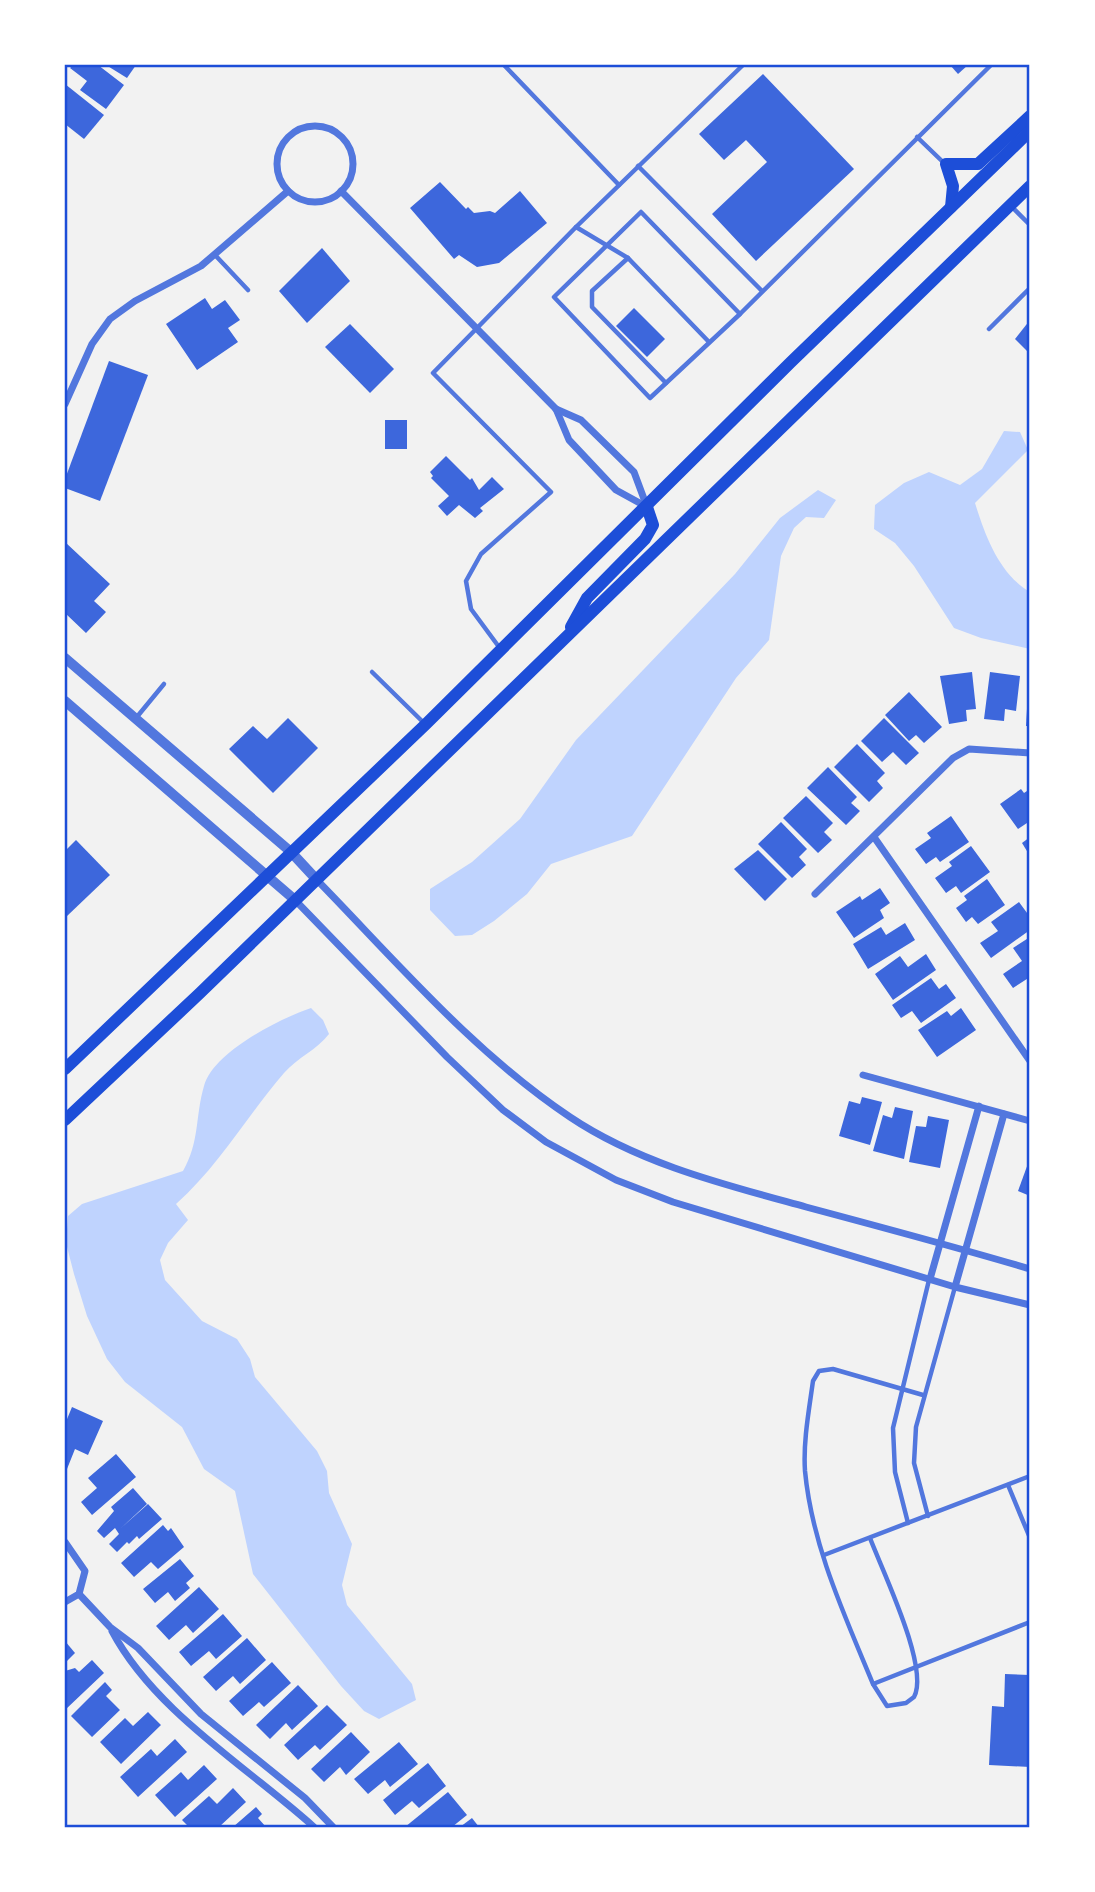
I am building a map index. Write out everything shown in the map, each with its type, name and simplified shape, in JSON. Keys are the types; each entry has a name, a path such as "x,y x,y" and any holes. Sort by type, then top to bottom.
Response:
{"main road":[{"path":"951,207 953,186 946,164 978,163 1030,116"},
{"path":"65,1069 426,724 1030,131"},
{"path":"65,1120 1030,186"},
{"path":"564,639 587,598 645,539 653,524 647,507"}],"street":[{"path":"315,126 327,128 347,144 353,169 341,191 321,202 309,202 288,191 277,169 282,144 291,135 315,126"},
{"path":"65,404 92,344 110,319 135,301 201,266 288,191"},
{"path":"341,191 556,409 581,420 634,472 647,507"},
{"path":"556,409 569,440 616,490 647,507"},
{"path":"65,658 291,852 472,1038 523,1083 572,1118 623,1145 717,1182 1030,1269"},
{"path":"65,701 268,874 447,1057 503,1110 546,1142 616,1180 673,1202 930,1279 1030,1305"},
{"path":"815,894 953,758 970,749 1030,753"},
{"path":"874,837 1030,1061"},
{"path":"863,1075 1030,1121"},
{"path":"930,1279 979,1107"},
{"path":"956,1286 1004,1114"},
{"path":"65,1542 80,1560 85,1571 79,1594 65,1602"},
{"path":"79,1594 110,1628 138,1647 201,1714 333,1827"},
{"path":"110,1628 124,1655 190,1723 314,1827"},
{"path":"190,1723 201,1714"},
{"path":"265,1787 274,1774"}],"lane":[{"path":"504,65 619,185"},
{"path":"501,649 471,609 466,581 481,554 551,492 433,373 576,227 743,65"},
{"path":"740,314 641,212 554,297 650,398 740,314 990,65"},
{"path":"917,137 946,164"},
{"path":"638,166 762,291"},
{"path":"1010,205 1030,225"},
{"path":"576,227 628,258 709,342"},
{"path":"215,255 247,290"},
{"path":"628,258 592,291 592,307 666,383"},
{"path":"989,329 1030,288"},
{"path":"372,672 426,724"},
{"path":"135,719 164,684"},
{"path":"908,1524 895,1472 893,1428 930,1279"},
{"path":"928,1516 914,1463 916,1427 956,1286"},
{"path":"870,1538 917,1667 919,1689 906,1703 887,1706 873,1684 811,1514 805,1468 813,1381 819,1371 833,1369 923,1395"},
{"path":"824,1555 1030,1476"},
{"path":"1008,1485 1030,1538"},
{"path":"873,1684 1030,1622"}],"water":[{"path":"1004,431 1020,432 1028,450 975,503 995,553 1010,575 1030,592 1030,649 981,638 954,628 914,566 895,543 874,529 875,505 904,483 929,472 960,485 982,469"},
{"path":"818,490 836,500 824,518 806,517 794,528 781,556 769,640 736,678 632,836 551,864 527,894 494,921 472,935 455,936 430,910 430,889 472,862 520,819 576,740 735,574 780,518"},
{"path":"311,1008 323,1020 329,1034 284,1073 206,1174 176,1204 188,1220 168,1243 160,1260 165,1280 202,1321 237,1339 250,1359 255,1377 317,1451 327,1471 329,1493 352,1544 342,1585 347,1605 412,1684 416,1700 379,1719 364,1711 341,1686 253,1574 235,1491 204,1469 182,1427 125,1382 107,1359 87,1316 66,1243 68,1216 82,1204 183,1171 195,1139 201,1097 210,1073 233,1049 249,1038"}],"building":[{"path":"73,65 98,65 124,85 106,109 80,90 87,81 70,68"},
{"path":"106,65 136,65 127,78"},
{"path":"950,65 968,65 958,74"},
{"path":"763,74 854,169 756,261 712,214 767,162 746,140 724,160 699,134"},
{"path":"65,84 104,115 84,139 65,124"},
{"path":"440,182 466,209 468,207 474,213 495,213 520,191 547,223 499,263 477,267 459,255 454,259 410,208"},
{"path":"322,248 350,281 307,323 279,291"},
{"path":"205,298 212,309 225,300 240,320 228,328 238,342 197,370 166,324"},
{"path":"634,308 665,339 647,357 616,326"},
{"path":"1030,320 1030,354 1015,339"},
{"path":"350,324 394,369 370,393 325,347"},
{"path":"109,361 148,375 100,501 65,488 65,479"},
{"path":"385,420 407,420 407,449 385,449"},
{"path":"446,456 470,480 472,478 479,490 492,477 504,489 480,508 483,511 475,518 459,505 447,516 438,506 449,496 431,478 433,476 430,472"},
{"path":"65,542 110,584 94,601 106,612 86,633 65,613"},
{"path":"972,672 976,709 966,710 967,721 949,724 940,676"},
{"path":"990,672 1020,676 1016,711 1005,709 1004,721 984,719"},
{"path":"1028,691 1030,726 1026,726"},
{"path":"909,692 942,727 924,743 916,735 909,741 885,715"},
{"path":"288,718 318,748 273,793 229,749 253,726 267,739"},
{"path":"884,718 919,753 906,765 893,752 882,762 861,741"},
{"path":"857,744 885,773 877,781 883,788 869,802 834,767"},
{"path":"828,767 857,797 851,803 860,811 846,825 807,788"},
{"path":"1021,789 1024,793 1030,789 1030,821 1018,829 1000,804"},
{"path":"806,796 833,823 824,832 832,840 818,853 783,818"},
{"path":"951,816 969,842 940,862 936,857 926,864 915,849 931,838 927,833"},
{"path":"781,822 807,849 799,857 806,865 792,878 758,844"},
{"path":"1030,837 1030,856 1022,843"},
{"path":"76,840 110,875 66,917 65,851"},
{"path":"971,846 990,872 961,893 956,886 946,893 935,878 952,866 949,862"},
{"path":"758,850 787,879 765,901 734,869"},
{"path":"987,879 1005,905 978,924 972,917 966,922 956,908 967,900 964,896"},
{"path":"880,888 890,903 880,910 884,918 854,938 836,912 860,896 862,900"},
{"path":"1019,902 1030,917 1030,930 991,958 980,943 998,931 991,922"},
{"path":"905,923 915,940 868,969 853,944 881,927 886,935"},
{"path":"1030,937 1030,977 1013,988 1003,974 1022,961 1013,948"},
{"path":"926,954 936,970 893,1000 875,974 900,956 908,967"},
{"path":"931,978 939,989 946,984 956,998 921,1023 912,1011 901,1018 892,1005"},
{"path":"961,1008 976,1030 937,1057 918,1030 947,1011 951,1016"},
{"path":"862,1097 882,1102 870,1145 839,1136 849,1101 860,1104"},
{"path":"895,1107 913,1111 904,1159 873,1151 883,1115 892,1118"},
{"path":"928,1116 949,1120 940,1168 909,1162 916,1126 926,1127"},
{"path":"1030,1158 1030,1196 1018,1191"},
{"path":"72,1407 103,1421 88,1455 75,1449 65,1474 65,1424"},
{"path":"116,1454 136,1477 92,1515 81,1502 97,1488 88,1478"},
{"path":"133,1488 147,1504 121,1528 148,1504 162,1519 139,1539 137,1536 117,1552 109,1544 119,1534 115,1528 104,1538 97,1531 114,1511 111,1507"},
{"path":"163,1525 168,1531 171,1528 184,1547 158,1569 151,1562 134,1577 121,1563"},
{"path":"180,1559 194,1576 186,1583 190,1588 175,1601 168,1592 155,1603 143,1589"},
{"path":"199,1587 219,1609 193,1633 186,1625 169,1640 156,1626"},
{"path":"223,1614 242,1636 216,1659 209,1651 191,1666 179,1652"},
{"path":"247,1638 266,1660 240,1684 233,1676 216,1691 203,1677"},
{"path":"65,1641 75,1653 65,1663"},
{"path":"92,1660 104,1673 65,1710 65,1671 75,1668 79,1672"},
{"path":"272,1662 291,1683 264,1707 259,1702 243,1716 229,1701"},
{"path":"1005,1674 1030,1675 1030,1767 989,1765 992,1706 1004,1707"},
{"path":"105,1682 112,1690 106,1696 120,1710 92,1737 71,1716"},
{"path":"298,1685 318,1706 292,1730 286,1723 270,1739 256,1725"},
{"path":"327,1705 347,1725 320,1750 315,1745 298,1760 284,1745"},
{"path":"148,1712 161,1725 121,1764 100,1742 125,1718 133,1726"},
{"path":"351,1732 370,1752 346,1775 340,1767 324,1782 311,1769"},
{"path":"175,1739 187,1752 138,1797 120,1777 151,1749 157,1756"},
{"path":"399,1742 418,1764 390,1787 385,1780 368,1794 354,1779"},
{"path":"428,1763 446,1786 419,1808 412,1801 395,1815 383,1800"},
{"path":"204,1765 217,1779 175,1817 155,1795 181,1772 188,1780"},
{"path":"233,1788 246,1802 219,1827 189,1827 182,1820 209,1796 217,1804"},
{"path":"448,1792 467,1815 452,1827 405,1827"},
{"path":"256,1807 262,1814 258,1818 266,1827 233,1827"},
{"path":"472,1818 479,1827 460,1827"}]}
